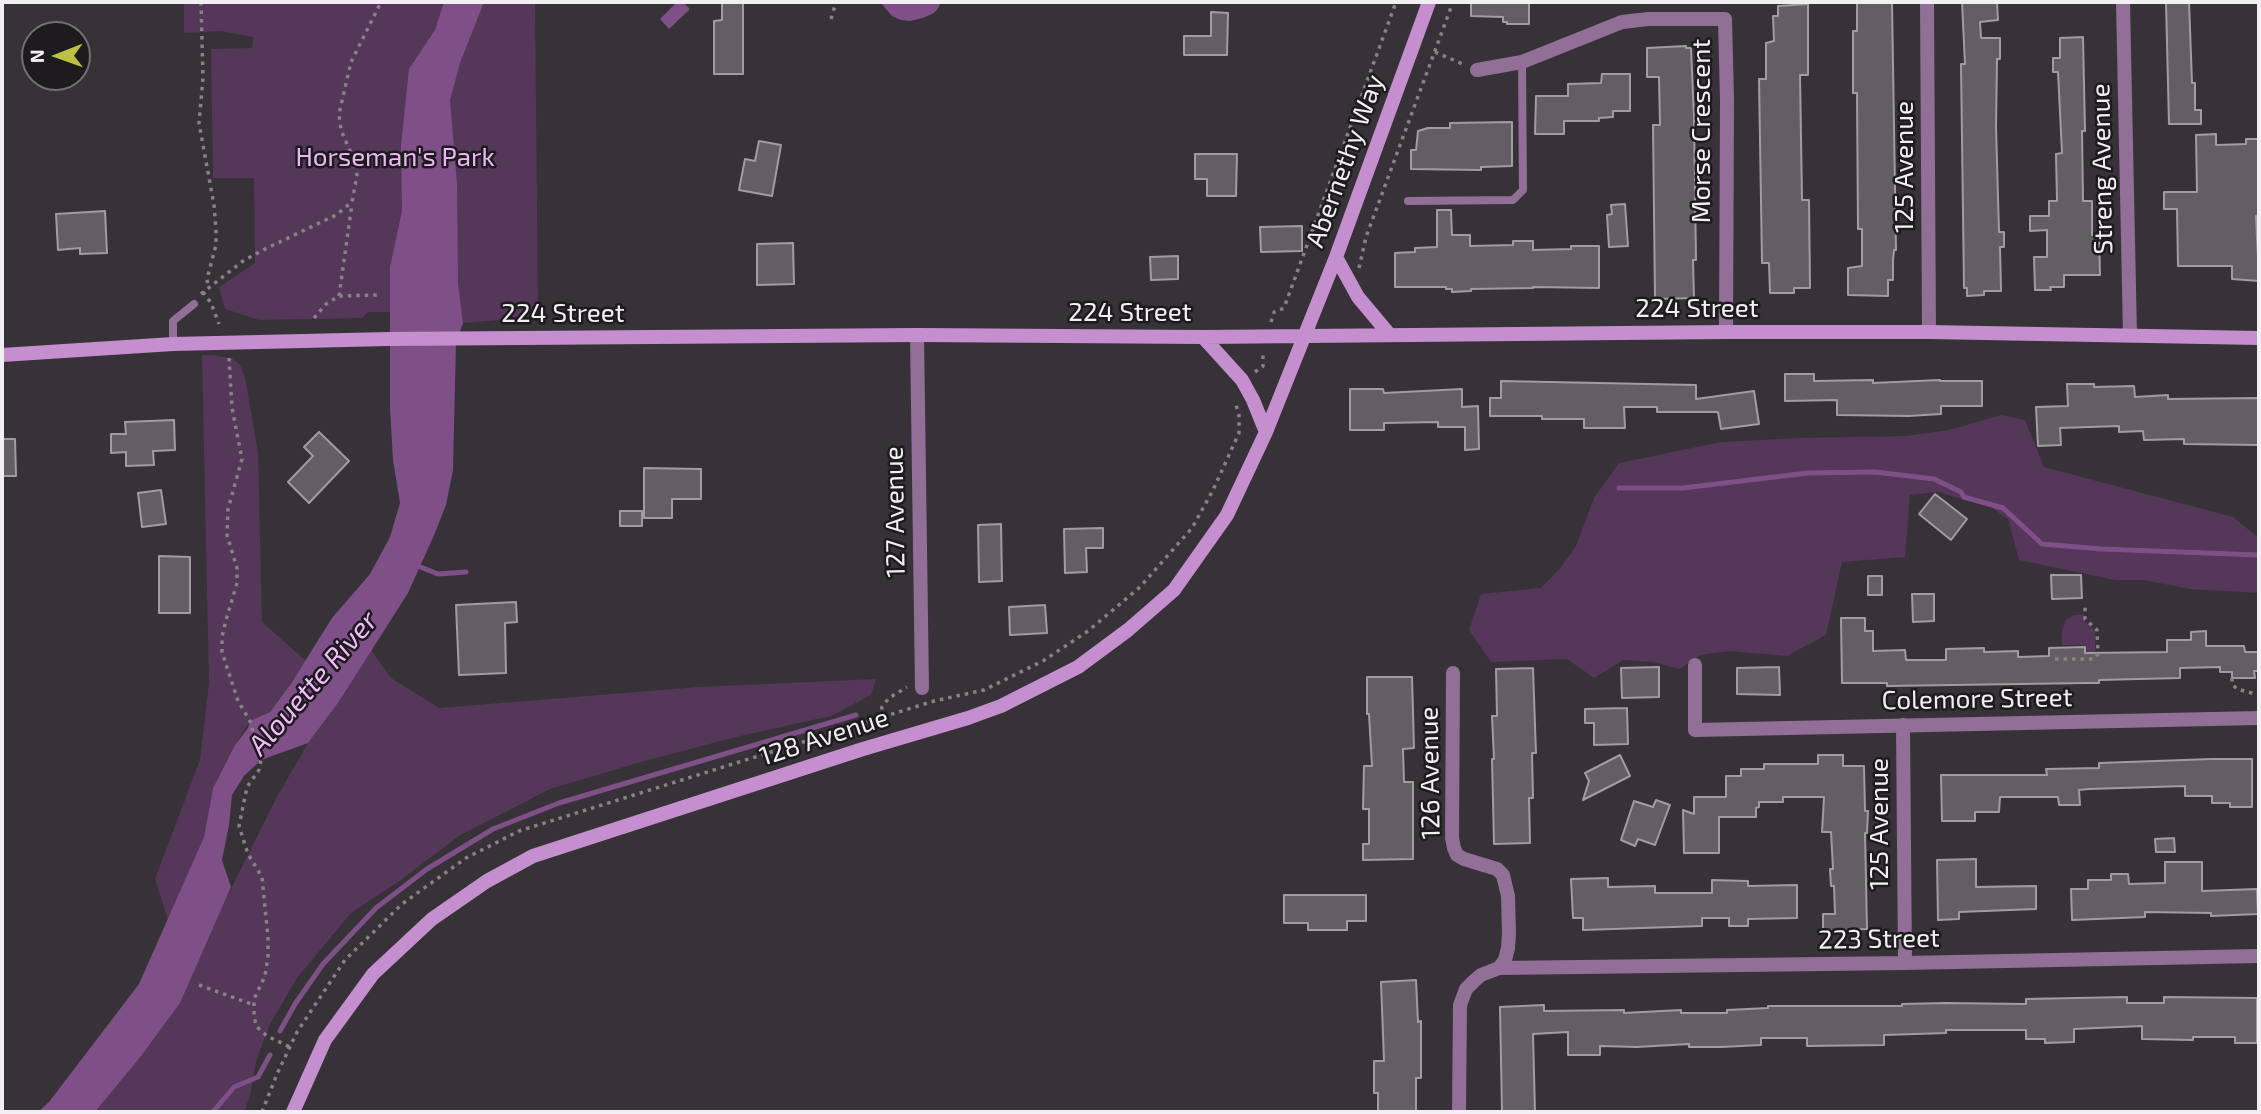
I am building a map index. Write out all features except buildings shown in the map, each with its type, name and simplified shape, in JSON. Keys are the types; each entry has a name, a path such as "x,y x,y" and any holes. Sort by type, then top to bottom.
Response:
{"street":[{"name":"Abernethy Way","path":"1304,336 1336,257 1429,2"},
{"name":"125 Avenue","path":"1927,2 1929,332"},
{"name":"Streng Avenue","path":"2123,2 2130,335"},
{"name":"Morse Crescent","path":"1476,70 1522,62 1622,22 1648,19 1725,19 1726,332"},
{"path":"1336,257 1358,297 1389,334"},
{"name":"224 Street","path":"2,355 173,344 465,338 1929,332 2259,338"},
{"name":"127 Avenue","path":"917,335 922,685"},
{"name":"128 Avenue","path":"293,1112 326,1040 373,974 432,919 487,881 533,856 1001,706 1078,667 1128,630 1174,590 1227,515 1266,432 1296,362 1304,336"},
{"path":"1203,337 1242,380 1266,432"},
{"name":"Colemore Street","path":"1695,665 1695,730 2259,718"},
{"name":"126 Avenue","path":"1452,673 1452,838 1457,855 1497,869 1503,874 1506,883 1508,948 1505,960 1499,968"},
{"name":"125 Avenue","path":"1903,725 1905,963"},
{"name":"223 Street","path":"1499,968 2259,956"},
{"path":"1459,1112 1460,1005 1466,989 1474,981 1499,968"}],"lane":[{"path":"1408,201 1513,200 1523,190 1522,62"},
{"path":"173,344 173,321 194,304"}],"path":[{"path":"201,2 203,78 199,123 216,230 216,245 207,279 208,287 261,251 336,215 352,202"},
{"path":"340,296 352,202 357,187 356,166 341,130 339,114 351,62 381,2"},
{"path":"831,19 836,2"},
{"path":"1273,317 1274,312 1284,308 1396,2"},
{"path":"1358,270 1366,237 1453,2"},
{"path":"1435,52 1476,70"},
{"path":"203,292 211,303 219,324"},
{"path":"314,318 326,304 340,296 378,295"},
{"path":"228,342 232,408 242,459 228,509 227,535 237,568 237,583 222,637 222,652 237,701 250,721 261,760 259,770 247,787 239,826 248,854 262,877 268,937 265,976 254,999 254,1017 257,1027 267,1036 290,1047"},
{"path":"1253,373 1264,365 1261,358"},
{"path":"262,1112 297,1032 345,960 402,904 466,858 519,831 954,695 984,690 1042,662 1088,632 1140,587 1192,528 1239,433 1239,415 1233,396"},
{"path":"2055,659 2094,659 2098,654 2096,630 2085,619 2085,604"},
{"path":"2232,678 2232,684 2237,689 2259,695"},
{"path":"881,718 882,708 889,698 904,688 922,685"},
{"path":"199,985 254,1005"}],"green space":[{"name":"Horseman's Park","path":"184,2 535,2 538,311 526,312 523,318 463,323 461,312 368,312 362,318 259,320 225,309 219,287 255,263 254,178 213,178 211,49 252,48 253,37 221,31 184,33"},
{"path":"202,355 233,359 240,365 245,377 258,453 262,622 306,661 270,712 250,721 235,745 213,788 204,837 168,920 155,879 200,760 209,683"},
{"path":"2001,415 2025,420 2044,467 2233,517 2259,538 2259,593 2190,589 2143,580 2115,580 2019,560 2008,519 1992,508 1938,492 1910,495 1905,557 1842,562 1826,635 1787,656 1730,651 1700,655 1680,669 1653,662 1623,660 1594,678 1567,659 1491,662 1469,630 1481,594 1541,588 1561,567 1576,546 1594,498 1619,463 1721,442 1906,436 1949,430"},
{"path":"2084,614 2083,620 2095,631 2095,653 2087,654 2085,645 2062,645 2062,631 2066,620 2074,615"},
{"path":"371,650 391,678 439,708 699,687 876,679 871,695 831,716 736,737 550,789 459,836 401,880 351,913 297,978 270,1024 256,1061 250,1096 244,1112 95,1112 180,1003 211,929 277,797 308,743 338,703"}],"water":[{"name":"Alouette River","path":"444,2 484,2 460,63 450,100 457,184 458,284 463,323 456,343 453,470 446,505 408,593 338,703 308,743 261,760 244,776 232,795 222,860 231,887 180,1003 95,1112 38,1112 49,1102 139,984 204,837 213,788 235,745 250,721 270,712 332,618 370,574 390,537 400,503 393,460 390,407 390,267 402,211 401,146 409,69 435,30"},
{"path":"677,2 683,2 689,10 669,29 660,19"},
{"path":"880,2 940,2 934,13 910,21 892,16"}],"waterway":[{"path":"1619,488 1683,488 1808,473 1875,472 1934,479 1961,492 1964,497 2003,508 2042,544 2259,555"},
{"path":"418,566 438,574 466,572"},
{"path":"280,1031 323,964 376,908 427,869 493,829 559,803 856,715"},
{"path":"213,1112 234,1087 258,1077 270,1055"}]}
